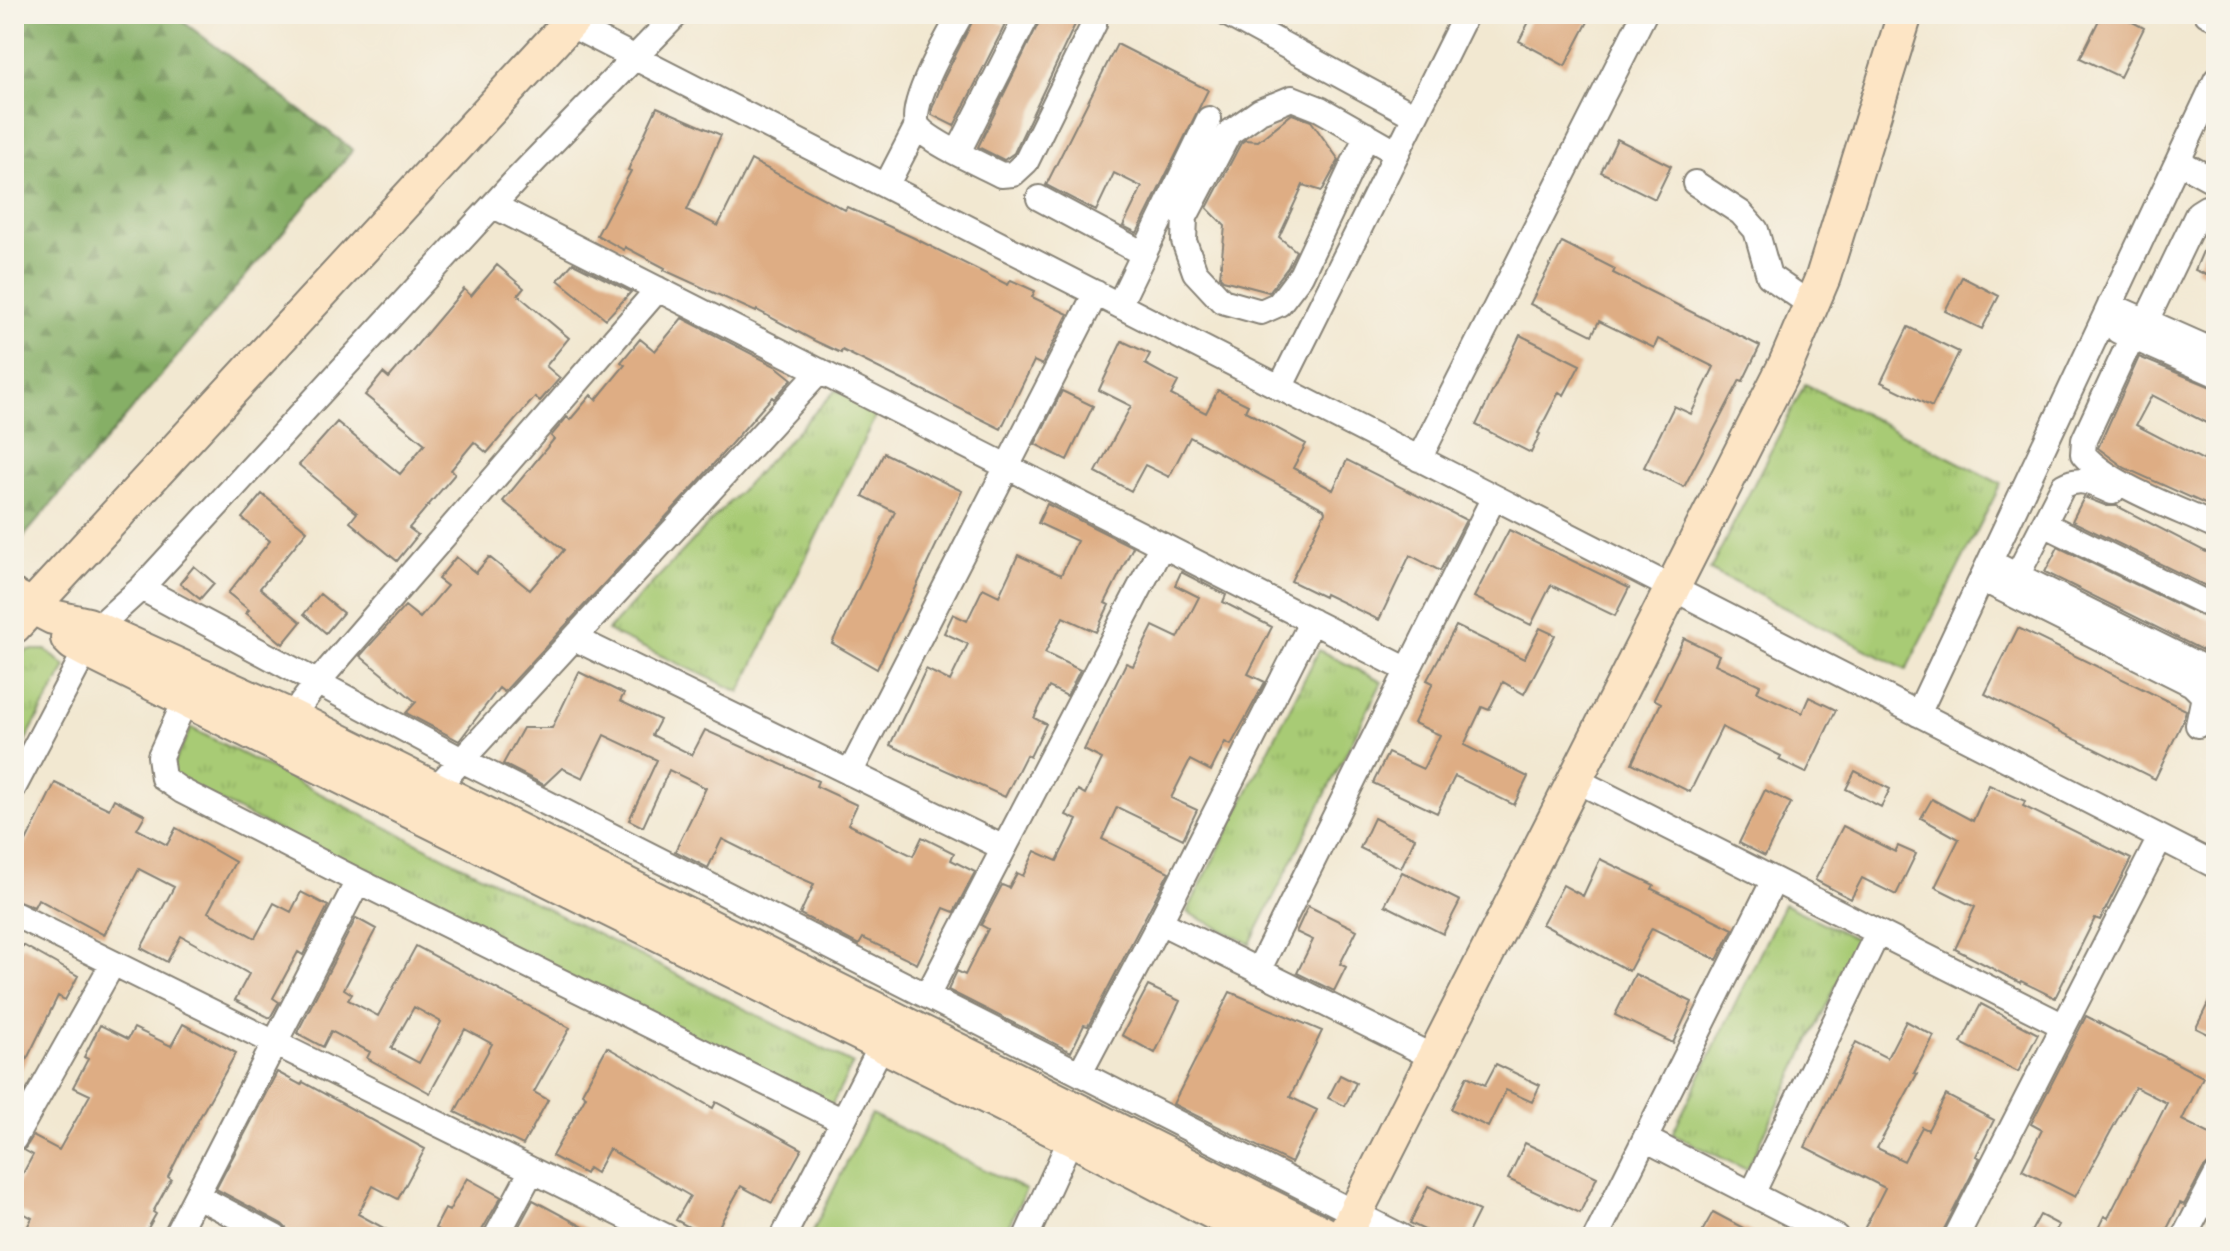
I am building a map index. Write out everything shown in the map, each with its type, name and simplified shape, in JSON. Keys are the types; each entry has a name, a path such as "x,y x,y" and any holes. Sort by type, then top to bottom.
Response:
{"street":[{"path":"14,787 91,640 677,14"},
{"path":"961,14 922,90 914,113 917,126 1001,175 1013,174 1026,162 1094,24 1095,14"},
{"path":"958,152 1028,14"},
{"path":"1227,14 1415,116"},
{"path":"1280,388 1466,14"},
{"path":"1419,459 1644,14"},
{"path":"1349,1225 1786,364 1823,277 1905,14"},
{"path":"2207,14 2216,18"},
{"path":"1261,1237 1071,1138 888,1033 780,963 291,717 91,640 73,643 28,612 574,19 634,57 2216,866"},
{"path":"1918,714 2216,80"},
{"path":"1367,135 1301,275 1279,304 1261,312 1222,301 1195,272 1184,241 1185,217 1229,133 1260,111 1292,98 1320,109 1367,135 1397,153"},
{"path":"1119,305 1209,119"},
{"path":"886,186 917,126"},
{"path":"2178,161 2216,182"},
{"path":"1695,183 1741,213 1756,230 1769,276 1811,305"},
{"path":"1039,198 1144,254"},
{"path":"494,206 1408,670"},
{"path":"2214,532 2094,468 2083,454 2084,440 2198,213 2216,206"},
{"path":"291,717 316,684 658,289"},
{"path":"850,773 1096,293"},
{"path":"2106,314 2139,329 2216,374"},
{"path":"2139,329 2216,352"},
{"path":"435,789 820,371"},
{"path":"2017,576 2063,486 2072,481 2087,481 2214,532"},
{"path":"1258,971 1494,497"},
{"path":"2044,524 2216,608"},
{"path":"927,996 1162,545"},
{"path":"1986,570 2017,576 2216,674"},
{"path":"1986,570 2192,684 2204,696 2198,725"},
{"path":"141,588 462,760 1080,1073 1349,1225 1402,1237"},
{"path":"1080,1073 1312,621"},
{"path":"574,638 1004,848"},
{"path":"91,640 186,699 647,927 888,1033 1330,1237"},
{"path":"186,699 160,756 163,778 182,791 841,1120"},
{"path":"1576,780 2064,1026"},
{"path":"1956,1237 2160,838"},
{"path":"615,880 636,848"},
{"path":"1596,1237 1774,880"},
{"path":"175,1237 358,881"},
{"path":"14,914 667,1237"},
{"path":"1160,922 1435,1058"},
{"path":"780,963 794,928"},
{"path":"1752,1194 1878,932"},
{"path":"14,1139 113,963"},
{"path":"783,1237 888,1033"},
{"path":"1026,1237 1071,1138"},
{"path":"1645,1139 1836,1237"},
{"path":"496,1237 532,1170"},
{"path":"2184,1237 2216,1176"},
{"path":"197,1196 275,1237"}],"green space":[{"path":"14,14 173,14 353,150 14,548"},
{"path":"1805,384 2001,484 1906,670 1710,570"},
{"path":"836,390 879,409 740,692 607,631"},
{"path":"27,650 46,650 66,667 14,761 14,665"},
{"path":"1319,650 1382,682 1250,944 1187,912"},
{"path":"191,728 853,1064 829,1110 168,775"},
{"path":"1784,904 1858,940 1747,1170 1672,1134"},
{"path":"871,1114 1026,1190 1003,1237 810,1237"}],"building":[{"path":"976,14 1005,25 954,126 932,115 932,109"},
{"path":"1043,14 1080,14 1014,153 1004,160 978,147"},
{"path":"1533,14 1592,14 1565,66 1519,41"},
{"path":"2102,14 2117,14 2144,28 2120,77 2080,58"},
{"path":"1117,44 1208,90 1137,233 1123,226 1142,187 1114,173 1096,211 1046,185"},
{"path":"657,107 721,135 687,210 718,226 751,160 845,210 847,207 1008,285 1011,280 1035,291 1032,297 1068,314 1042,365 1034,361 1001,429 842,350 841,353 757,310 664,270 597,235 631,171 628,170"},
{"path":"1292,114 1311,121 1339,160 1322,191 1303,185 1279,237 1296,251 1269,292 1223,280 1220,277 1225,226 1207,208 1241,143 1245,140 1258,141"},
{"path":"1617,139 1671,166 1655,199 1601,172"},
{"path":"2216,221 2216,279 2195,270"},
{"path":"1562,242 1615,269 1613,273 1760,346 1684,487 1644,467 1674,406 1691,414 1714,367 1658,339 1654,348 1599,321 1592,335 1530,304"},
{"path":"573,263 631,292 606,319 558,280"},
{"path":"497,265 524,288 518,295 569,338 546,366 560,378 540,401 535,397 487,453 474,442 451,470 455,474 409,528 418,535 397,561 350,522 357,513 299,465 337,422 400,474 425,444 365,395 383,373 389,378 464,289 471,296"},
{"path":"1962,277 1999,296 1982,329 1945,311"},
{"path":"682,318 777,367 792,379 774,399 772,397 504,692 499,688 459,741 406,713 416,702 360,656 405,606 420,618 447,586 438,579 456,557 476,573 489,557 530,590 564,550 503,501 554,439 551,436 567,417 570,420 591,395 596,400 625,365 621,362 640,339 655,351"},
{"path":"1908,327 1959,352 1932,407 1881,382"},
{"path":"1520,335 1580,365 1564,395 1559,392 1531,453 1476,425"},
{"path":"1122,341 1150,354 1145,364 1178,382 1171,395 1206,413 1218,390 1248,405 1245,411 1306,444 1293,468 1333,490 1347,460 1466,520 1440,571 1410,555 1379,620 1291,581 1324,509 1190,437 1169,477 1145,465 1131,491 1096,472 1131,406 1099,390"},
{"path":"2139,357 2216,389 2216,428 2152,395 2136,425 2203,460 2216,434 2216,509 2125,468 2098,448"},
{"path":"1062,391 1093,406 1067,460 1035,444"},
{"path":"884,453 962,491 877,669 832,643 895,512 863,496"},
{"path":"262,494 307,531 260,588 301,622 283,644 246,613 249,610 228,593 270,541 242,518"},
{"path":"2084,497 2107,506 2117,506 2216,557 2216,591 2072,521"},
{"path":"1047,504 1133,547 1105,603 1109,605 1096,632 1063,617 1045,653 1080,670 1067,696 1049,687 1034,718 1046,724 1005,797 890,745 926,669 950,681 968,644 944,633 953,614 967,621 983,588 999,596 1018,555 1061,575 1077,541 1038,523"},
{"path":"1509,530 1629,588 1615,616 1551,585 1531,625 1474,597"},
{"path":"2058,547 2216,623 2216,657 2045,572"},
{"path":"194,566 214,583 200,599 180,583"},
{"path":"1181,572 1226,595 1223,602 1272,627 1248,674 1265,682 1231,745 1225,742 1211,771 1190,760 1171,798 1197,810 1183,839 1117,807 1102,839 1169,872 1088,1026 1084,1025 1071,1052 948,990 957,971 965,975 988,929 981,925 1002,885 1009,888 1017,873 1023,876 1035,851 1057,861 1077,820 1066,815 1078,790 1085,794 1102,759 1084,750 1126,663 1133,666 1153,626 1178,638 1199,597 1175,585"},
{"path":"320,594 343,613 326,633 304,614"},
{"path":"1456,626 1524,659 1540,628 1555,635 1524,694 1503,682 1489,710 1482,707 1464,745 1528,777 1514,805 1455,776 1437,813 1373,783 1388,753 1423,769 1440,735 1414,723 1433,683 1427,680"},
{"path":"2018,628 2186,710 2155,779 1985,694"},
{"path":"1684,638 1719,655 1715,664 1760,685 1757,692 1802,713 1809,697 1836,710 1806,773 1779,760 1781,756 1722,727 1690,792 1632,763 1661,703 1654,699"},
{"path":"579,672 624,694 620,701 660,720 652,735 692,755 705,730 818,781 816,786 857,805 848,824 913,856 922,837 954,853 951,860 975,872 954,912 944,908 917,964 863,938 859,945 800,914 814,884 749,855 722,839 708,868 675,851 706,788 669,770 643,827 629,820 657,760 604,735 583,778 562,768 544,785 503,764 523,728 552,728"},
{"path":"1855,771 1890,789 1881,807 1846,789"},
{"path":"55,783 109,809 114,799 145,815 137,829 167,845 176,828 235,862 208,912 255,938 274,903 291,912 301,892 328,906 303,955 298,952 273,998 279,1002 270,1018 235,1000 249,974 181,936 167,962 141,948 174,887 139,869 104,935 38,899 34,907 14,899 14,866"},
{"path":"1989,785 2025,801 2023,806 2131,859 2100,920 2095,918 2055,998 1955,949 1975,907 1935,887 1959,839 1921,818 1932,799 1973,821"},
{"path":"1765,790 1791,803 1765,856 1739,843"},
{"path":"1374,818 1415,838 1401,868 1360,848"},
{"path":"1843,826 1895,852 1898,846 1916,854 1896,895 1862,878 1851,899 1815,880"},
{"path":"1600,859 1733,929 1717,960 1652,928 1629,971 1542,924 1563,885 1583,896"},
{"path":"1402,872 1460,901 1443,934 1385,905"},
{"path":"1308,906 1357,930 1340,964 1346,967 1334,991 1297,973 1313,940 1296,932"},
{"path":"356,918 376,929 344,989 352,994 348,1000 378,1016 416,946 570,1028 534,1092 548,1100 523,1145 455,1112 492,1044 465,1029 430,1093 367,1058 370,1052 331,1031 323,1047 297,1033","holes":["414,1007 441,1022 419,1063 391,1048"]},
{"path":"23,945 78,976 65,1000 58,996 14,1085 14,961"},
{"path":"1635,974 1692,1002 1673,1043 1615,1015"},
{"path":"1148,986 1180,1001 1155,1053 1122,1035"},
{"path":"2216,987 2216,1038 2196,1028"},
{"path":"1230,992 1322,1031 1290,1097 1317,1110 1291,1163 1173,1104"},
{"path":"1981,1004 2038,1034 2018,1072 1961,1043"},
{"path":"2086,1016 2203,1077 2182,1120 2216,1137 2216,1156 2203,1169 2184,1205 2180,1203 2163,1237 2094,1237 2104,1216 2108,1218 2167,1103 2135,1087 2075,1197 2022,1170 2042,1130 2031,1124"},
{"path":"1906,1021 1934,1036 1877,1148 1904,1161 1922,1127 1928,1130 1946,1095 1994,1120 1976,1156 1980,1158 1940,1237 1860,1237 1885,1188 1805,1147 1856,1042 1887,1058"},
{"path":"183,1024 236,1053 183,1147 168,1177 171,1179 153,1212 156,1214 143,1237 22,1237 32,1218 14,1208 14,1190 33,1155 24,1150 33,1136 59,1150 90,1095 73,1087 88,1059 84,1057 100,1025 128,1039 134,1028 171,1046"},
{"path":"607,1047 713,1108 716,1102 802,1149 772,1203 741,1186 713,1237 707,1237 676,1220 690,1196 609,1149 596,1173 588,1168 585,1174 552,1156 586,1096 582,1093"},
{"path":"1496,1064 1540,1085 1532,1102 1506,1090 1488,1127 1451,1109 1467,1076 1485,1085"},
{"path":"277,1072 301,1085 303,1082 425,1149 398,1199 373,1186 358,1214 400,1237 290,1237 282,1224 216,1189"},
{"path":"1340,1075 1356,1083 1345,1106 1328,1098"},
{"path":"1525,1143 1597,1177 1580,1213 1508,1179"},
{"path":"467,1178 501,1197 478,1237 451,1237 435,1228 445,1209 449,1211"},
{"path":"1428,1186 1479,1211 1466,1237 1439,1237 1410,1223"},
{"path":"533,1200 602,1237 539,1237 519,1226"},
{"path":"1713,1212 1760,1237 1699,1237"},
{"path":"2040,1215 2059,1225 2052,1237 2028,1237"}]}
